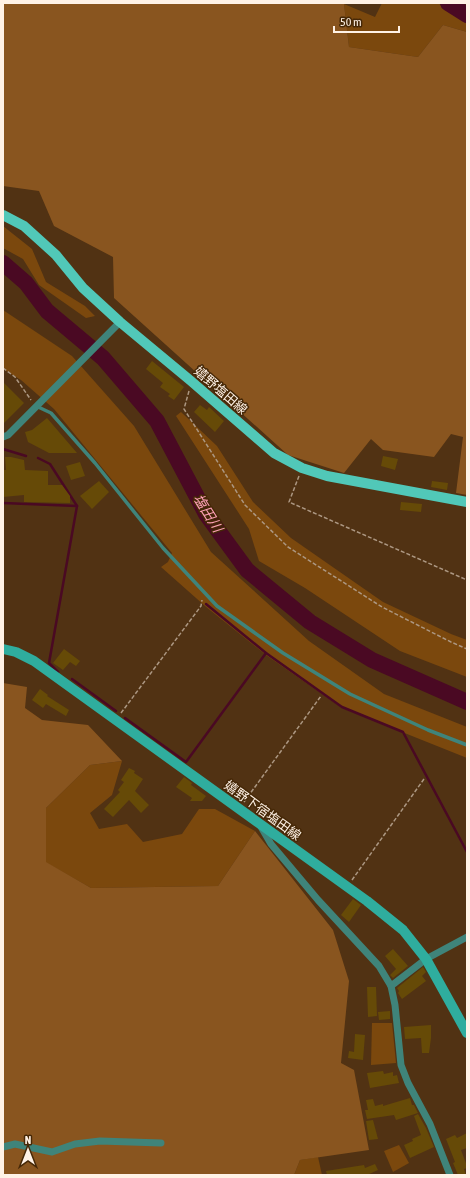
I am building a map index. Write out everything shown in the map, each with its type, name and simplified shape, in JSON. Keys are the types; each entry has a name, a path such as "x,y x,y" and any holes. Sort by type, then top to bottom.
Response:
{"main road":[{"name":"嬉野塩田線","path":"3,215 24,226 56,255 83,288 120,322 274,453 302,468 327,476 467,502"},
{"name":"嬉野下宿塩田線","path":"3,649 16,652 34,661 239,808 259,824 348,886 402,930 426,959 467,1033"}],"street":[{"path":"3,437 8,435 120,322"},
{"path":"259,824 271,844 318,900 379,966 391,986 395,1005 401,1065 408,1083 430,1124 450,1175"},
{"path":"391,986 426,959 467,937"},
{"path":"3,1147 15,1144 52,1152 75,1144 100,1141 161,1143"}],"lane":[{"path":"38,404 51,413 95,463 163,548 217,606 283,653 350,694 428,730 467,745"}],"path":[{"path":"3,368 15,377 38,404"},
{"path":"191,381 184,409 245,505 288,547 382,607 451,642 467,648"},
{"path":"302,468 289,502 467,580"},
{"path":"116,720 201,606 202,598"},
{"path":"239,808 321,696"},
{"path":"348,886 424,779"}],"shaded area":[{"path":"3,3 342,3 344,4 349,47 418,57 443,25 467,32 467,495 456,493 463,437 451,434 434,457 383,450 371,439 344,473 288,455 114,298 113,257 54,226 39,191 3,186"},
{"path":"382,3 438,3 467,24 467,32 443,25 418,57 349,47 344,4 375,17"},
{"path":"3,226 32,249 46,282 85,306 95,316 86,318 39,285 23,259 3,248"},
{"path":"3,310 72,356 134,426 211,552 309,641 384,694 467,727 467,758 342,708 266,655 205,606 161,567 168,562 172,553 54,409 21,380 3,369"},
{"path":"181,412 217,446 253,502 291,538 383,602 467,640 467,677 400,651 305,588 259,561 249,529 176,416"},
{"path":"3,683 27,687 25,708 42,720 88,725 122,761 90,765 46,808 46,862 91,888 218,886 255,831 333,930 349,981 341,1063 354,1070 369,1150 300,1160 294,1175 3,1175"},
{"path":"122,761 112,795 90,813 99,829 127,824 143,842 182,834 199,809 215,809 255,831 218,886 91,888 45,862 46,808 90,765"},
{"path":"372,1023 392,1023 396,1063 371,1065"},
{"path":"399,1145 409,1163 393,1172 384,1151"},
{"path":"318,1157 322,1175 294,1175 300,1160"}],"building":[{"path":"152,361 184,387 174,400 168,396 170,394 160,387 163,383 146,369"},
{"path":"3,382 24,403 3,424"},
{"path":"200,405 207,410 209,407 224,421 215,432 194,412"},
{"path":"47,418 77,453 49,453 28,442 25,432 32,430"},
{"path":"383,456 398,459 395,470 381,466"},
{"path":"5,457 24,460 25,470 48,471 48,485 62,485 70,496 70,503 24,502 24,495 3,497 3,470 6,470"},
{"path":"80,462 85,476 71,480 66,466"},
{"path":"99,481 109,492 92,509 80,496"},
{"path":"432,481 448,483 447,490 431,487"},
{"path":"401,502 422,504 421,512 400,510"},
{"path":"64,649 80,661 76,666 70,662 63,670 53,663"},
{"path":"40,689 48,695 47,696 69,710 66,716 46,704 43,708 32,700"},
{"path":"129,768 135,771 134,773 143,779 135,791 149,805 141,813 129,800 113,817 104,809 120,792 118,790 124,782 121,780"},
{"path":"184,777 192,783 191,785 206,796 202,801 190,801 192,798 176,787"},
{"path":"353,899 361,905 349,922 341,915"},
{"path":"393,949 408,966 393,978 390,975 396,969 385,956"},
{"path":"423,967 426,972 422,976 426,981 402,999 397,988"},
{"path":"367,987 376,987 377,1016 368,1017"},
{"path":"390,1011 390,1019 379,1020 378,1012"},
{"path":"431,1025 429,1053 422,1053 421,1038 405,1039 404,1027"},
{"path":"355,1034 365,1035 363,1060 348,1058 349,1051 354,1052"},
{"path":"383,1071 384,1074 393,1072 393,1076 397,1075 399,1083 370,1088 367,1073"},
{"path":"410,1098 412,1105 414,1105 418,1113 396,1120 394,1115 367,1119 365,1110 368,1110 366,1100 373,1099 375,1106 383,1104 383,1106"},
{"path":"418,1114 434,1147 410,1158 404,1145 421,1135 414,1116"},
{"path":"373,1120 378,1139 369,1140 366,1121"},
{"path":"467,1133 467,1148 461,1150 467,1166 467,1168 464,1169 466,1175 458,1175 453,1163 455,1162 446,1139 455,1135 457,1138"},
{"path":"375,1164 378,1170 367,1175 327,1175 326,1171 364,1165 365,1168"}],"waterway":[{"path":"448,3 467,15"},
{"name":"塩田川","path":"3,263 26,283 47,311 103,358 157,421 206,514 247,570 310,622 372,660 467,702"},
{"path":"3,449 26,456"},
{"path":"38,458 50,464 77,506"},
{"path":"3,503 77,506 49,663 58,672"},
{"path":"206,604 266,653"},
{"path":"125,718 186,762 266,653 342,707 403,732 467,852"},
{"path":"72,679 116,711"}]}
